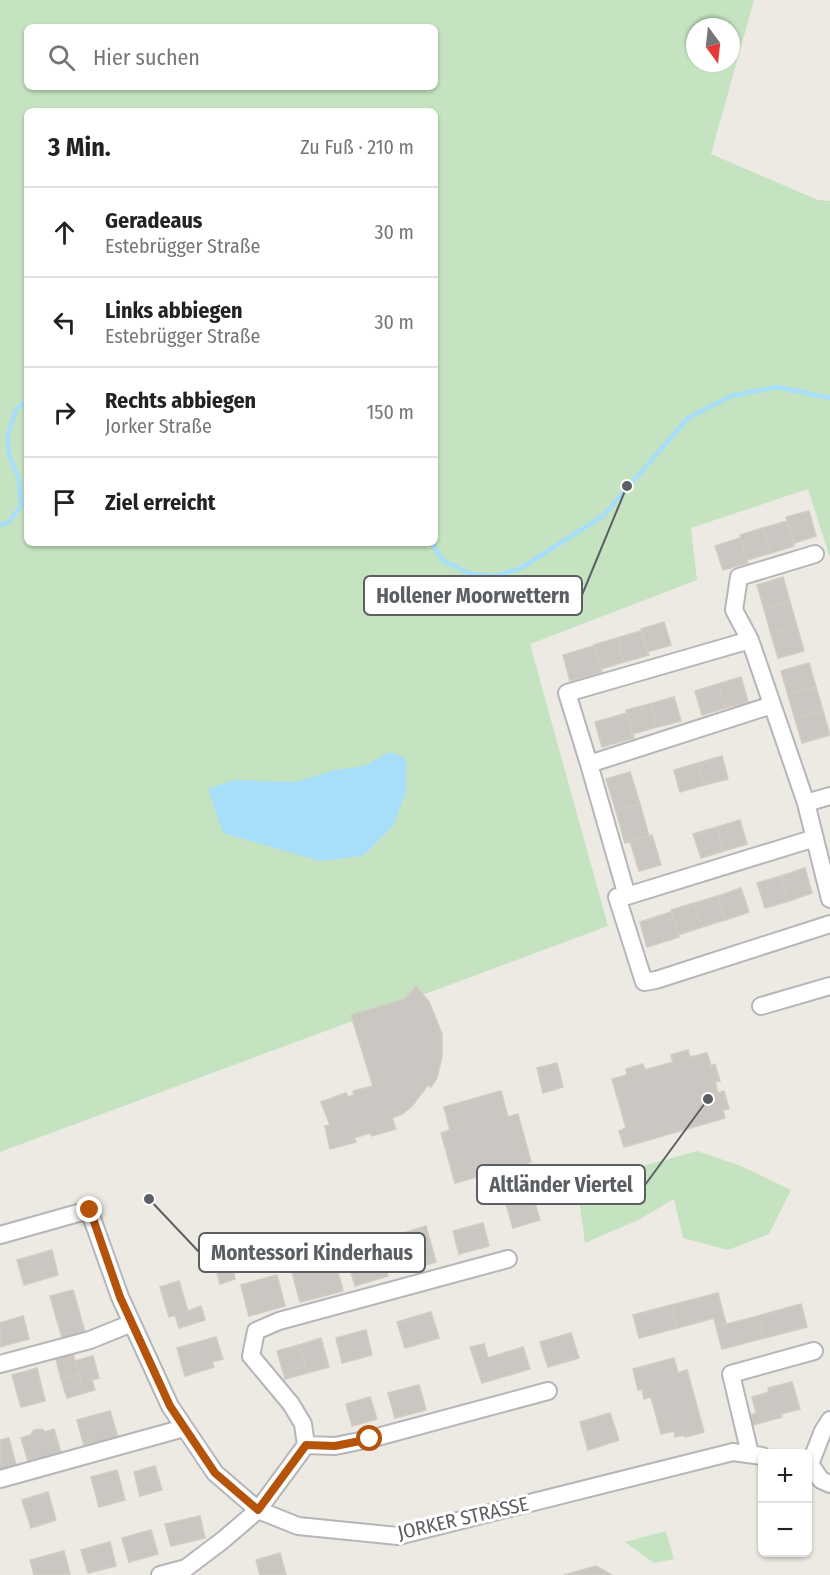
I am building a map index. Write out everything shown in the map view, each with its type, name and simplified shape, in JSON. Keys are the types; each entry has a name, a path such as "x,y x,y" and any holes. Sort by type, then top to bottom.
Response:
{"street":[{"path":"815,554 739,577 734,610 750,640 806,803 830,899"},
{"path":"627,896 567,693 750,640"},
{"path":"588,764 772,705"},
{"path":"806,803 830,796"},
{"path":"815,838 627,896 617,897 644,982 830,924"},
{"path":"761,1005 830,986"},
{"name":"JORKER STRASSE","path":"0,1235 90,1210 120,1297 170,1406 184,1428 215,1473 258,1510 298,1526 398,1536 732,1452 756,1455"},
{"path":"160,1575 186,1568 258,1510 306,1445 303,1424 291,1404 251,1356 256,1331 279,1321 508,1259"},
{"path":"0,1364 90,1340 132,1323"},
{"path":"756,1455 731,1374 814,1351"},
{"path":"306,1445 335,1446 370,1439 548,1390"},
{"path":"812,1457 830,1420"},
{"path":"0,1479 184,1428"},
{"path":"812,1464 830,1467"},
{"path":"812,1468 821,1479 830,1484"}],"green space":[{"path":"0,0 754,0 740,50 740,18 686,18 686,72 734,72 711,154 818,200 830,201 830,558 808,489 691,528 697,580 530,644 608,926 0,1152"},
{"path":"697,1151 741,1166 791,1190 769,1234 728,1250 683,1238 674,1199 640,1219 585,1243 579,1198 604,1190 646,1165"},
{"path":"666,1531 674,1559 654,1563 625,1542"}],"water":[{"path":"390,752 406,759 406,792 393,826 363,856 320,861 223,833 208,789 235,780 295,782 336,770 363,766"}],"building":[{"path":"809,511 816,536 794,543 786,517"},
{"path":"787,521 794,546 771,553 763,528"},
{"path":"763,528 771,553 747,560 740,535"},
{"path":"740,538 748,563 723,570 715,546"},
{"path":"783,577 790,602 764,609 757,585"},
{"path":"790,602 797,626 771,634 764,609"},
{"path":"664,622 671,645 647,652 641,629"},
{"path":"797,626 804,651 778,658 771,634"},
{"path":"641,631 649,655 624,662 617,638"},
{"path":"617,638 624,662 601,669 594,645"},
{"path":"594,646 602,672 570,681 563,655"},
{"path":"809,663 816,687 788,695 781,671"},
{"path":"741,677 748,702 725,708 718,684"},
{"path":"718,684 725,708 702,715 695,691"},
{"path":"816,687 823,711 795,719 788,695"},
{"path":"674,697 681,721 657,727 650,704"},
{"path":"650,704 657,727 632,734 626,710"},
{"path":"823,711 830,735 802,743 795,719"},
{"path":"627,713 634,738 602,747 595,722"},
{"path":"722,756 728,779 704,785 698,763"},
{"path":"698,763 704,785 680,792 674,770"},
{"path":"630,772 640,804 616,811 606,779"},
{"path":"640,804 649,836 625,843 616,811"},
{"path":"740,820 747,844 724,851 717,827"},
{"path":"717,827 724,851 701,858 693,834"},
{"path":"652,835 661,865 639,871 630,841"},
{"path":"805,868 812,893 789,901 781,876"},
{"path":"781,876 789,901 765,908 757,883"},
{"path":"741,888 749,912 725,920 718,896"},
{"path":"718,896 725,920 702,927 694,903"},
{"path":"694,903 702,927 678,935 671,910"},
{"path":"671,912 679,937 647,947 640,922"},
{"path":"416,986 429,1002 442,1034 442,1056 437,1078 431,1087 428,1085 412,1106 392,1118 396,1129 372,1136 370,1133 354,1138 356,1142 330,1149 325,1126 330,1125 321,1102 346,1093 348,1097 354,1095 353,1091 373,1086 351,1015 405,999"},
{"path":"688,1050 690,1057 707,1053 711,1066 715,1064 720,1081 715,1082 718,1093 724,1091 729,1109 723,1110 725,1118 624,1147 619,1131 626,1128 612,1079 627,1075 626,1069 643,1064 645,1070 673,1062 671,1055"},
{"path":"557,1063 563,1087 543,1093 537,1068"},
{"path":"501,1091 508,1117 518,1114 531,1162 455,1183 441,1133 450,1130 444,1107"},
{"path":"532,1194 540,1220 513,1228 505,1201"},
{"path":"483,1223 489,1246 459,1254 453,1231"},
{"path":"426,1226 436,1262 401,1272 394,1247 405,1244 403,1233"},
{"path":"52,1250 58,1275 24,1285 17,1260"},
{"path":"381,1251 388,1276 355,1286 348,1261"},
{"path":"307,1260 310,1271 336,1264 343,1291 300,1302 290,1265"},
{"path":"231,1262 235,1279 220,1284 215,1266"},
{"path":"277,1275 285,1306 249,1316 241,1285"},
{"path":"179,1281 188,1311 201,1306 205,1320 179,1328 175,1315 169,1317 160,1287"},
{"path":"73,1290 85,1332 62,1338 50,1296"},
{"path":"718,1293 726,1324 716,1327 714,1318 677,1328 671,1305"},
{"path":"801,1304 807,1327 764,1338 758,1316"},
{"path":"671,1305 677,1328 639,1338 633,1315"},
{"path":"431,1312 439,1338 405,1348 397,1322"},
{"path":"23,1316 29,1339 0,1347 0,1323"},
{"path":"758,1316 764,1338 722,1349 716,1327"},
{"path":"366,1330 372,1355 342,1363 336,1338"},
{"path":"571,1333 579,1358 548,1367 540,1342"},
{"path":"216,1337 223,1359 212,1362 214,1367 185,1376 177,1348"},
{"path":"321,1338 329,1367 307,1373 299,1345"},
{"path":"484,1344 488,1358 523,1347 530,1369 482,1383 470,1347"},
{"path":"299,1345 307,1373 285,1379 277,1351"},
{"path":"73,1354 79,1374 61,1379 56,1359"},
{"path":"93,1356 99,1378 92,1380 95,1390 84,1393 75,1361"},
{"path":"674,1358 678,1373 687,1370 704,1432 685,1437 684,1435 675,1437 674,1431 661,1434 651,1397 644,1399 642,1389 638,1390 633,1369"},
{"path":"37,1368 45,1401 21,1407 12,1375"},
{"path":"79,1374 84,1393 67,1398 61,1379"},
{"path":"792,1382 800,1409 753,1425 751,1415 756,1413 752,1397 769,1392 768,1388"},
{"path":"419,1385 426,1410 395,1418 388,1393"},
{"path":"370,1397 377,1419 352,1426 346,1404"},
{"path":"110,1411 118,1437 84,1446 77,1420"},
{"path":"610,1413 619,1440 588,1450 580,1422"},
{"path":"42,1429 45,1432 54,1429 61,1453 28,1461 21,1438 31,1435 34,1430"},
{"path":"9,1438 16,1465 0,1470 0,1440"},
{"path":"155,1466 162,1490 140,1496 134,1472"},
{"path":"117,1470 125,1500 99,1507 91,1477"},
{"path":"48,1492 56,1520 31,1528 22,1500"},
{"path":"200,1516 205,1538 171,1546 165,1524"},
{"path":"151,1530 158,1554 129,1562 122,1538"},
{"path":"110,1542 116,1566 88,1573 81,1550"},
{"path":"64,1551 70,1574 34,1575 30,1560"},
{"path":"280,1553 286,1575 260,1575 256,1560"},
{"path":"596,1566 612,1575 564,1575"}],"waterway":[{"path":"434,546 442,560 470,574 497,576 521,568 603,516 688,418 731,396 777,387 830,398"},
{"path":"0,525 9,522 21,506 19,479 9,455 8,435 16,409 24,403"}],"place":[{"name":"Hollener Moorwettern","path":"627,486"},
{"name":"Altländer Viertel","path":"708,1099"},
{"name":"Montessori Kinderhaus","path":"149,1199"}],"route":[{"path":"90,1210 120,1297 170,1406 215,1473 258,1510 306,1445 335,1446 370,1439"}]}
